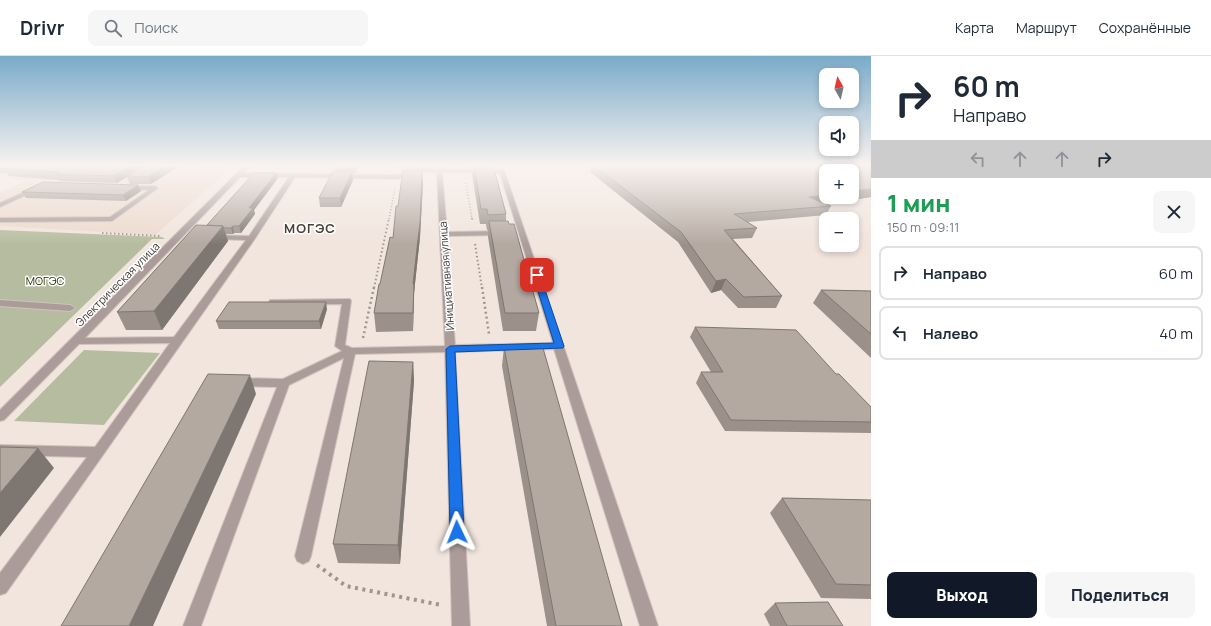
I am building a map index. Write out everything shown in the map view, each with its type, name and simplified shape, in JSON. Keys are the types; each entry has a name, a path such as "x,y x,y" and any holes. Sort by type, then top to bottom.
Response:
{"street":[{"path":"0,205 28,192"},
{"path":"0,220 112,219 150,192"},
{"name":"Электрическая улица","path":"0,417 183,237 224,192"},
{"path":"0,587 251,238 282,192"},
{"name":"Инициативная улица","path":"441,192 442,234 450,349 460,609 462,626"},
{"path":"507,192 516,233 559,346 649,626"},
{"path":"442,234 516,233"},
{"path":"203,237 251,238"},
{"path":"267,302 347,301 340,346 355,351 559,346"},
{"path":"0,303 70,308"},
{"path":"76,341 177,340"},
{"path":"229,382 284,383 355,351"},
{"path":"303,556 355,351"},
{"path":"192,626 284,383"},
{"path":"0,450 98,452"}],"path":[{"path":"355,351 393,192"},
{"path":"467,192 491,348"},
{"path":"303,556 346,586 460,609"}],"shaded area":[{"path":"3,192 205,192 155,235 0,226 0,193"}],"green space":[{"name":"МОГЭС","path":"0,230 162,237 165,239 152,239 0,387"},
{"path":"84,350 160,353 104,425 14,421"}],"building":[{"path":"23,192 128,192 123,195"},
{"path":"237,192 262,192 249,208 253,208 239,226 224,228 223,226 207,225"},
{"path":"322,192 343,192 340,198 319,198"},
{"path":"400,192 421,192 420,222 413,284 413,313 374,313 390,237 393,238 396,206 398,206"},
{"path":"478,192 500,192 506,214 488,215 487,209 481,209"},
{"path":"628,192 819,192 819,196 809,197 819,201 819,204 831,206 734,214 757,228 724,230 782,296 744,297 726,279 716,281 681,232"},
{"path":"489,221 508,221 509,224 514,224 539,313 505,313"},
{"path":"196,225 223,226 154,311 117,312"},
{"path":"821,290 871,291 871,334"},
{"path":"229,302 326,302 319,321 216,321"},
{"path":"695,327 796,330 836,374 839,374 871,407 871,422 731,420 701,372 723,372"},
{"path":"504,347 543,348 622,626 556,626"},
{"path":"369,361 413,362 398,545 333,544"},
{"path":"208,374 250,375 129,626 61,626"},
{"path":"0,447 38,448 0,493"},
{"path":"782,498 871,500 871,585 836,584"},
{"path":"828,602 843,626 787,626 775,603"}],"district":[{"name":"МОГЭС","path":"310,228"}],"route":[{"path":"457,532 450,349 559,346 537,275"}]}
